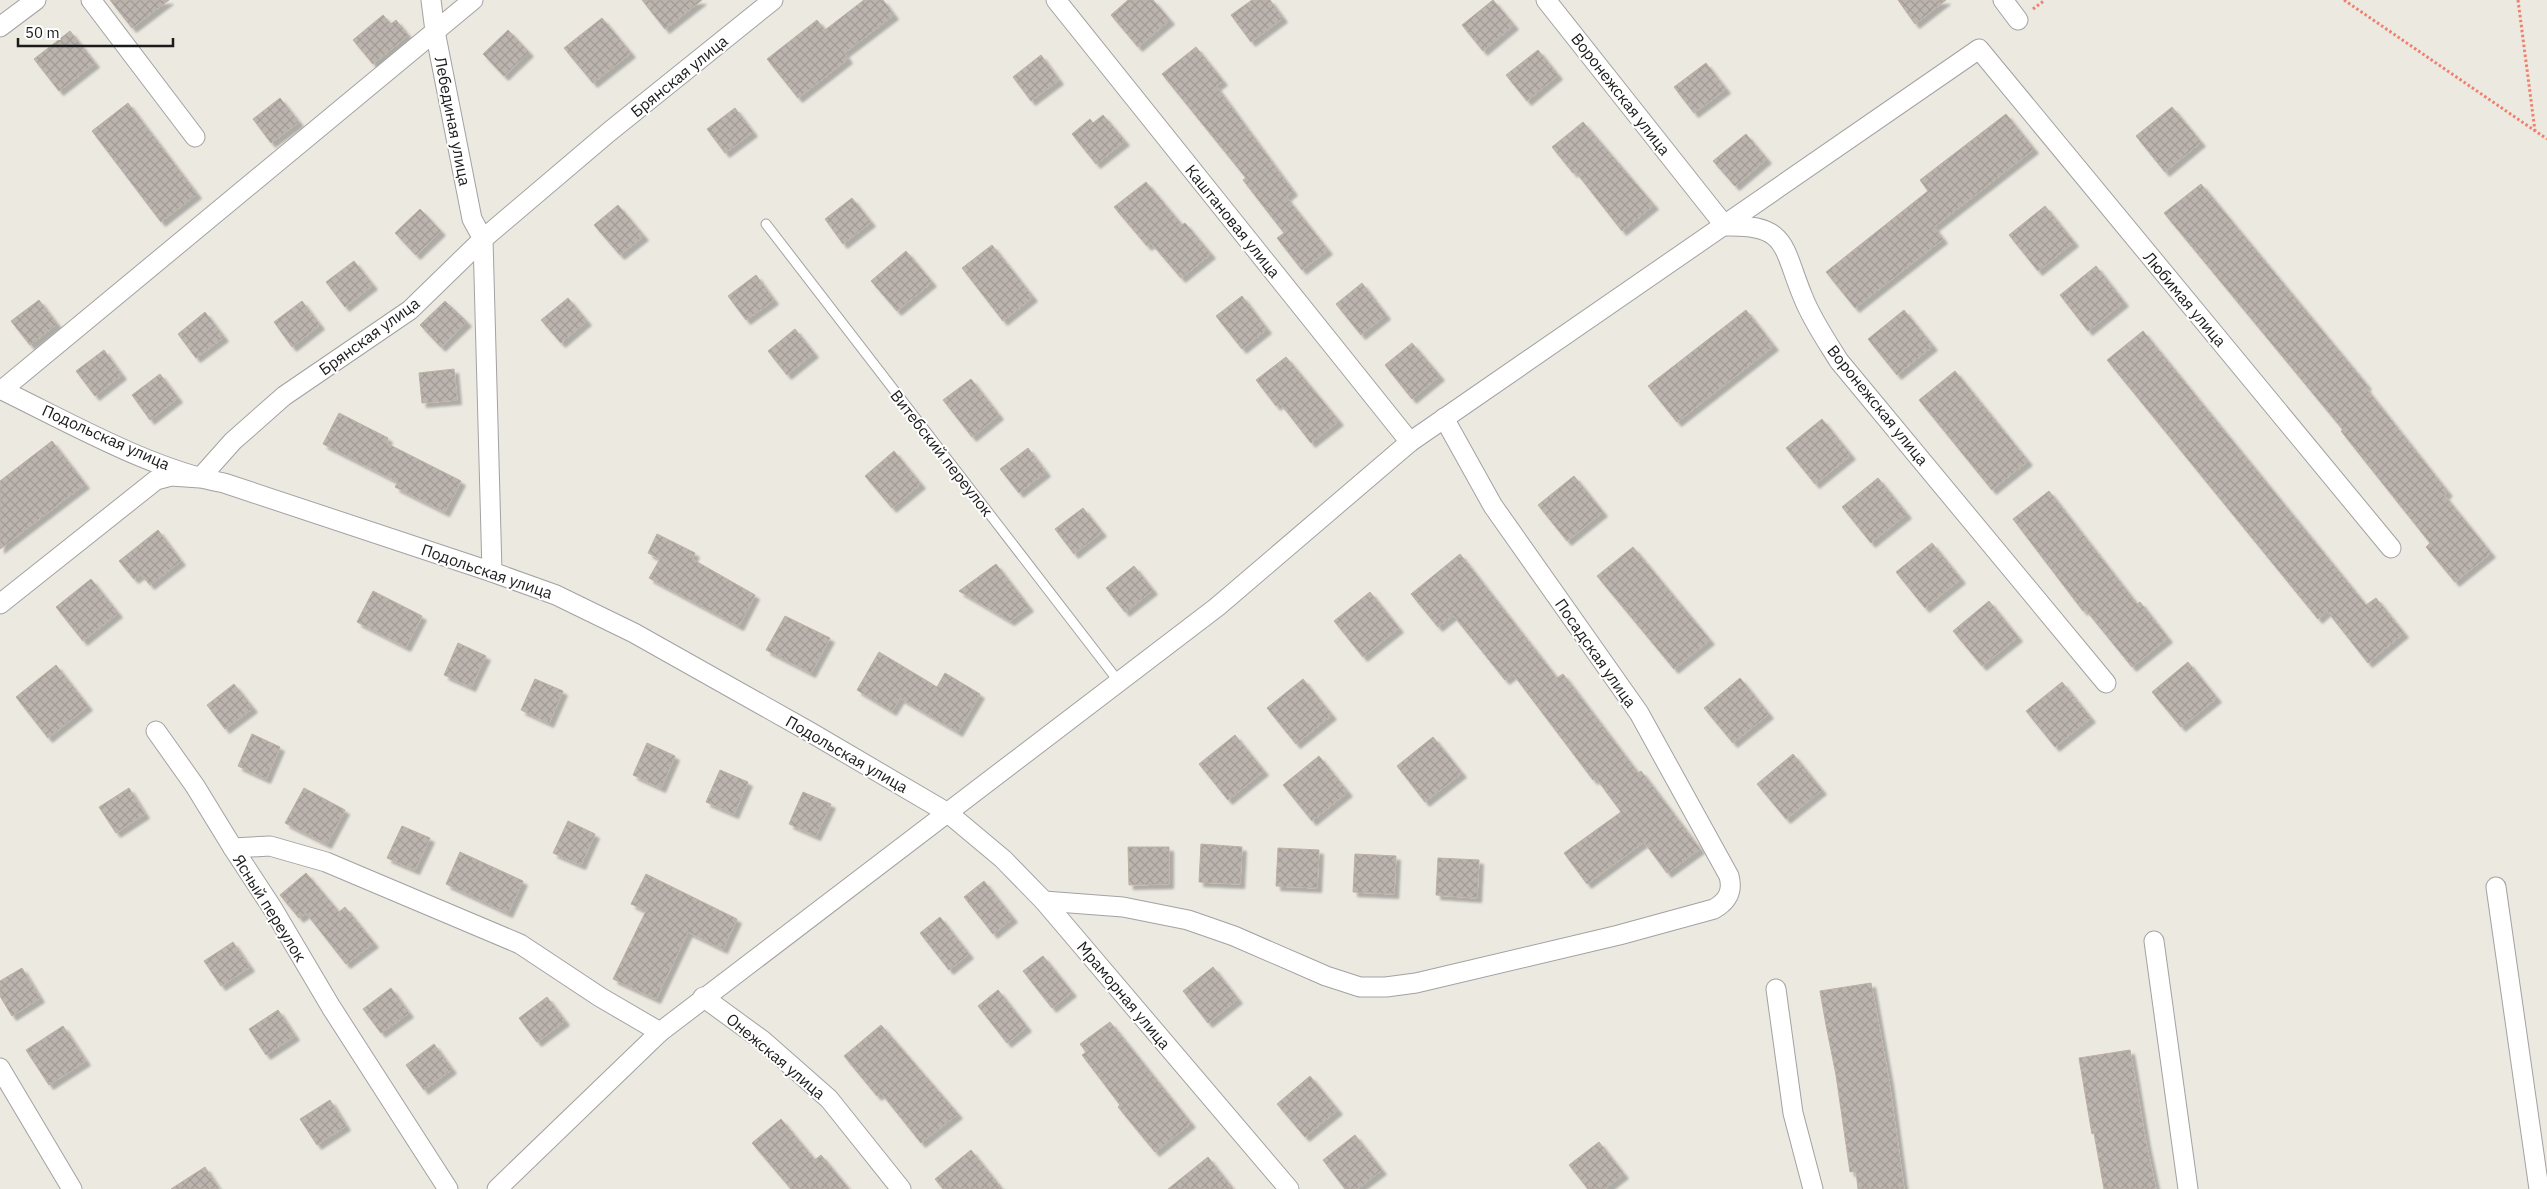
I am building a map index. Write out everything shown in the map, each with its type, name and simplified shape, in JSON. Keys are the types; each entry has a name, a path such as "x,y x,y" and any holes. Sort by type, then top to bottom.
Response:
{"street":[{"path":"0,26 36,0"},
{"path":"91,0 195,137"},
{"name":"Лебединая улица","path":"431,0 435,31 472,219 483,239"},
{"path":"1,389 473,0"},
{"name":"Брянская улица","path":"200,478 233,441 284,396 410,310 483,239 609,132 773,0"},
{"name":"Каштановая улица","path":"1056,0 1410,442"},
{"name":"Воронежская улица","path":"1546,0 1725,226 1760,227 1775,236 1794,269 1803,297 1819,330 1839,361 2106,684"},
{"path":"2003,0 2018,20"},
{"name":"Любимая улица","path":"1725,226 1979,50 2391,548"},
{"path":"498,1189 660,1032 703,997 948,813 1217,607 1410,442 1725,226"},
{"path":"483,239 492,572"},
{"name":"Подольская улица","path":"1,389 115,445 200,478 224,483 556,595 634,633 810,732 948,813"},
{"name":"Посадская улица","path":"1044,901 1123,906 1188,920 1234,936 1326,976 1360,987 1386,987 1416,983 1619,935 1714,909 1723,904 1730,895 1732,886 1729,876 1639,713 1493,506 1444,418"},
{"path":"0,604 156,480 171,476 200,478"},
{"path":"156,731 195,786 233,848"},
{"name":"Мраморная улица","path":"948,813 1003,859 1044,901 1290,1189"},
{"name":"Ясный переулок","path":"233,848 270,846 326,862 511,941 660,1032"},
{"name":"Ясный переулок","path":"233,848 273,909 331,1007 448,1189"},
{"path":"2496,887 2539,1189"},
{"path":"2154,940 2188,1189"},
{"path":"1776,989 1794,1113 1813,1189"},
{"name":"Онежская улица","path":"703,997 762,1040 829,1099 901,1189"},
{"path":"0,1068 72,1189"}],"lane":[{"name":"Витебский переулок","path":"766,224 1119,682"}],"path":[{"path":"2344,0 2547,140"},
{"path":"2518,0 2535,132"}],"building":[{"path":"110,0 169,0 132,28"},
{"path":"642,0 702,0 665,29"},
{"path":"864,0 883,0 894,15 844,53 848,59 798,98 767,59 817,20 825,30"},
{"path":"1128,0 1153,0 1170,20 1138,47 1111,15"},
{"path":"1252,0 1270,0 1283,18 1251,42 1231,15"},
{"path":"1493,0 1514,25 1483,51 1462,25"},
{"path":"1898,0 1946,0 1915,24"},
{"path":"383,15 391,24 396,20 408,35 373,64 353,40"},
{"path":"602,18 631,53 593,83 564,48"},
{"path":"508,30 529,52 504,76 483,54"},
{"path":"70,31 95,63 59,91 34,59"},
{"path":"1196,47 1223,81 1216,86 1293,191 1286,197 1328,250 1302,270 1277,238 1284,233 1243,180 1246,178 1162,74"},
{"path":"1538,50 1558,75 1527,101 1506,75"},
{"path":"1041,55 1059,80 1031,101 1013,77"},
{"path":"1706,63 1726,89 1694,113 1674,87"},
{"path":"280,98 299,122 271,143 253,119"},
{"path":"128,103 197,194 161,222 92,131"},
{"path":"2172,107 2201,142 2165,172 2136,136"},
{"path":"735,108 753,132 725,153 707,129"},
{"path":"2006,114 2034,149 1934,227 1943,239 1855,308 1826,272 1928,191 1920,180"},
{"path":"1103,115 1125,141 1096,164 1072,134 1090,119 1093,123"},
{"path":"1583,122 1654,205 1622,231 1575,171 1573,173 1552,147"},
{"path":"1746,134 1767,159 1735,186 1713,161"},
{"path":"1146,182 1182,225 1185,223 1211,254 1181,278 1151,243 1147,246 1114,207"},
{"path":"2201,184 2367,385 2365,387 2448,492 2444,495 2491,553 2455,582 2426,547 2430,543 2341,431 2343,430 2164,213"},
{"path":"852,198 871,222 843,244 825,219"},
{"path":"618,205 644,236 620,255 594,225"},
{"path":"2045,206 2074,242 2038,271 2009,235"},
{"path":"420,209 441,231 416,255 395,233"},
{"path":"992,245 1033,297 1003,321 962,268"},
{"path":"906,251 932,282 897,311 871,281"},
{"path":"354,261 373,285 345,307 326,282"},
{"path":"2096,266 2124,302 2088,331 2060,295"},
{"path":"756,275 774,300 746,320 728,296"},
{"path":"1362,283 1386,315 1361,335 1336,304"},
{"path":"1242,296 1267,329 1242,349 1216,316"},
{"path":"568,298 587,321 561,343 541,320"},
{"path":"39,300 57,324 30,345 11,321"},
{"path":"302,301 320,325 292,347 274,322"},
{"path":"445,301 467,322 441,347 420,325"},
{"path":"1746,310 1774,346 1677,422 1648,386"},
{"path":"1904,310 1933,346 1897,375 1868,339"},
{"path":"205,312 224,337 196,358 178,334"},
{"path":"795,329 814,353 787,375 768,351"},
{"path":"2143,331 2366,605 2376,598 2404,633 2368,663 2327,611 2318,619 2107,360"},
{"path":"1412,343 1440,376 1412,399 1385,365"},
{"path":"104,350 122,375 95,396 76,371"},
{"path":"1286,357 1339,421 1311,443 1280,403 1276,406 1256,380"},
{"path":"454,369 457,400 422,403 419,373"},
{"path":"1955,371 2028,461 1992,490 1919,400"},
{"path":"160,374 178,398 150,420 132,395"},
{"path":"971,379 999,415 972,437 943,400"},
{"path":"339,413 388,438 386,443 461,481 445,512 395,487 398,482 323,444"},
{"path":"1822,419 1851,455 1815,484 1786,448"},
{"path":"52,441 85,484 0,549 0,481"},
{"path":"1028,448 1046,472 1019,493 1000,469"},
{"path":"894,451 921,484 892,508 865,476"},
{"path":"1574,476 1603,512 1567,541 1538,505"},
{"path":"1878,478 1907,514 1871,543 1842,507"},
{"path":"2049,491 2137,604 2140,602 2168,638 2132,667 2085,609 2083,611 2013,519"},
{"path":"1083,508 1102,532 1074,554 1055,529"},
{"path":"158,530 181,561 150,585 141,574 134,579 119,561"},
{"path":"657,534 695,553 692,559 755,595 739,626 649,578 660,559 648,553"},
{"path":"1932,543 1961,579 1925,608 1896,572"},
{"path":"1633,547 1710,640 1674,669 1597,576"},
{"path":"1460,554 1557,678 1563,674 1638,773 1641,771 1700,849 1667,873 1644,842 1587,884 1564,853 1621,812 1596,778 1593,780 1513,674 1505,680 1453,615 1438,627 1411,594"},
{"path":"996,564 1029,607 1010,621 959,591"},
{"path":"1134,566 1153,590 1125,612 1106,588"},
{"path":"91,579 118,613 83,641 56,607"},
{"path":"373,591 422,616 406,647 357,622"},
{"path":"1370,592 1399,628 1363,657 1334,621"},
{"path":"1989,601 2018,637 1982,666 1953,631"},
{"path":"785,616 830,638 811,673 766,650"},
{"path":"458,643 486,656 471,687 444,675"},
{"path":"879,652 937,687 945,673 980,694 958,732 900,698 892,711 857,690"},
{"path":"2188,662 2217,698 2181,727 2152,692"},
{"path":"56,665 88,706 48,738 16,697"},
{"path":"1740,678 1769,714 1733,743 1704,708"},
{"path":"535,679 563,691 549,723 521,710"},
{"path":"1303,679 1332,715 1296,744 1267,708"},
{"path":"2062,682 2091,718 2055,747 2026,711"},
{"path":"234,684 253,708 225,729 207,705"},
{"path":"252,734 280,747 266,779 238,766"},
{"path":"1235,735 1264,771 1228,800 1199,764"},
{"path":"1433,737 1462,773 1425,802 1397,766"},
{"path":"647,743 675,756 661,788 633,775"},
{"path":"1793,754 1822,790 1786,819 1757,784"},
{"path":"1319,756 1348,792 1312,821 1283,785"},
{"path":"720,770 748,782 734,814 706,802"},
{"path":"129,788 145,814 116,833 99,807"},
{"path":"304,788 345,810 327,844 285,823"},
{"path":"803,792 831,804 816,836 789,824"},
{"path":"568,821 595,834 581,865 553,853"},
{"path":"402,826 430,838 415,870 387,858"},
{"path":"1201,844 1242,847 1240,884 1199,882"},
{"path":"1128,847 1169,847 1169,884 1129,885"},
{"path":"1278,848 1319,850 1317,888 1276,886"},
{"path":"460,852 523,881 508,913 446,884"},
{"path":"1355,854 1396,856 1394,894 1353,892"},
{"path":"1438,858 1479,860 1477,898 1436,895"},
{"path":"306,873 339,912 345,907 374,943 346,964 306,913 299,918 280,895"},
{"path":"646,874 737,919 723,949 688,932 656,999 613,979 646,911 631,904"},
{"path":"984,881 1013,918 993,934 964,897"},
{"path":"940,917 969,954 949,970 920,933"},
{"path":"233,942 250,967 221,986 204,961"},
{"path":"1043,956 1072,992 1052,1008 1023,971"},
{"path":"1213,967 1238,999 1208,1023 1183,991"},
{"path":"22,968 40,998 12,1016 0,996 0,981"},
{"path":"1871,983 1889,1081 1904,1189 1858,1189 1856,1171 1850,1172 1836,1075 1820,991"},
{"path":"391,988 409,1013 381,1033 363,1009"},
{"path":"998,990 1027,1027 1007,1043 978,1006"},
{"path":"547,997 565,1021 537,1042 519,1018"},
{"path":"278,1010 295,1036 266,1055 249,1029"},
{"path":"1110,1022 1191,1123 1155,1152 1118,1107 1120,1105 1082,1055 1086,1052 1080,1044"},
{"path":"881,1025 958,1114 921,1143 881,1093 877,1096 844,1056"},
{"path":"63,1026 86,1061 49,1085 26,1050"},
{"path":"434,1044 452,1069 424,1090 406,1065"},
{"path":"2130,1050 2156,1189 2104,1189 2079,1058"},
{"path":"1310,1076 1338,1110 1305,1137 1277,1104"},
{"path":"330,1100 346,1126 317,1145 300,1119"},
{"path":"781,1119 815,1160 821,1155 849,1189 791,1189 752,1143"},
{"path":"1355,1135 1382,1170 1357,1189 1345,1189 1323,1160"},
{"path":"1599,1142 1624,1174 1605,1189 1588,1189 1569,1165"},
{"path":"971,1150 1002,1189 943,1189 935,1179"},
{"path":"1208,1157 1233,1189 1168,1189"},
{"path":"205,1167 219,1189 171,1189"}]}
